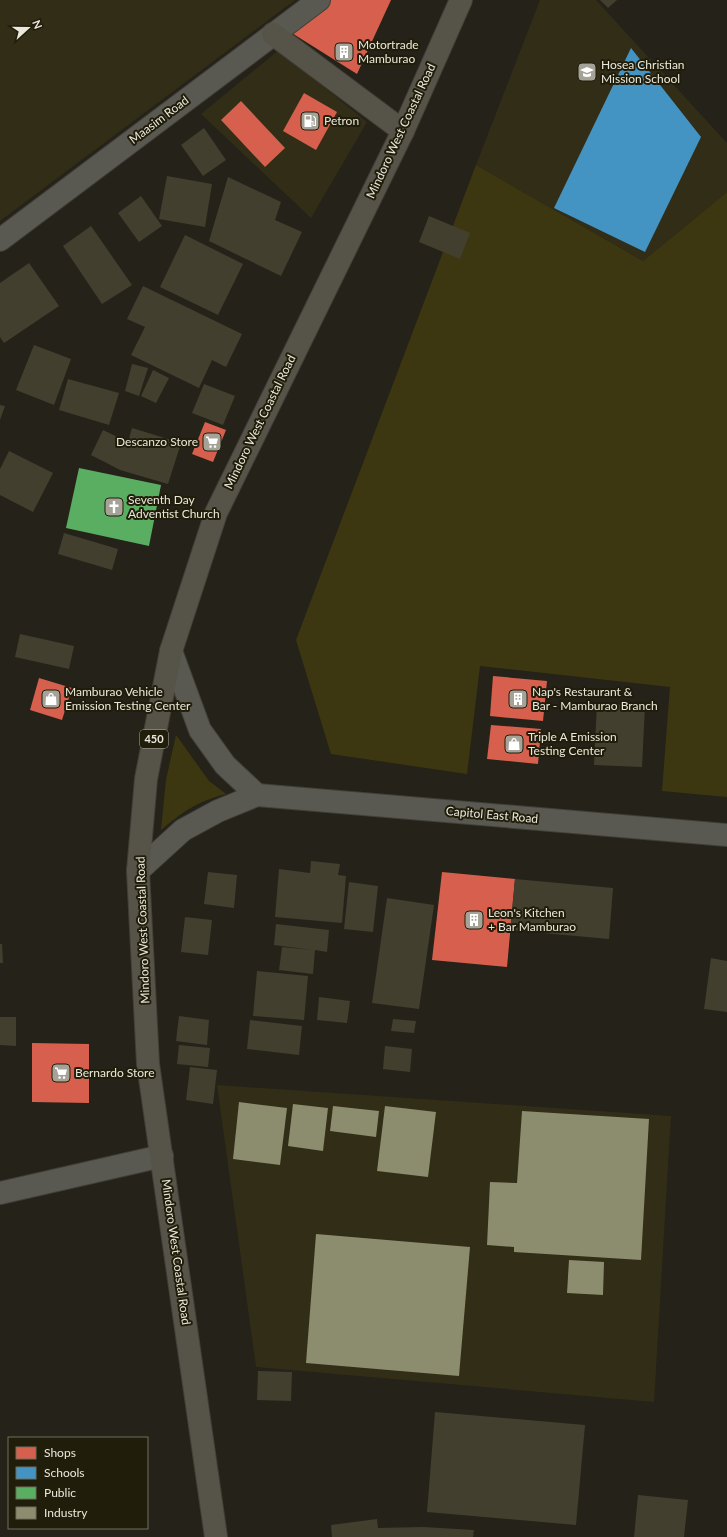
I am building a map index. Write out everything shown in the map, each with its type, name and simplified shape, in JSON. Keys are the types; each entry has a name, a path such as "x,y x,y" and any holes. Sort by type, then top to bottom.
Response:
{"main road":[{"name":"Mindoro West Coastal Road","path":"216,1537 148,1064 138,871 146,779 171,651 216,513 403,131 461,0"},
{"path":"272,34 403,131"}],"street":[{"name":"Maasim Road","path":"0,240 319,0"},
{"path":"138,871 183,830 218,811 257,795 225,765 200,730 171,651"},
{"name":"Capitol East Road","path":"257,795 727,835"},
{"path":"0,1193 162,1156"}],"shaded area":[{"path":"0,0 295,0 0,221"},
{"name":"Hosea Christian Mission School","path":"540,0 596,0 727,143 727,192 643,261 476,165"},
{"path":"279,50 367,122 311,218 201,114"},
{"path":"476,165 643,261 727,192 727,797 662,791 670,687 480,666 467,774 331,754 296,640"},
{"path":"176,735 209,781 226,794 198,804 177,817 161,830 166,780"},
{"path":"217,1085 671,1116 654,1402 256,1367"}],"building: Shops":[{"name":"Motortrade Mamburao","path":"331,0 391,0 357,74 287,30"},
{"name":"Petron","path":"304,93 337,112 316,150 283,131"},
{"path":"241,101 285,148 265,167 221,120"},
{"path":"205,422 226,430 213,462 192,454"},
{"name":"Nap's Restaurant & Bar - Mamburao Branch","path":"493,676 547,681 543,721 490,716"},
{"name":"Mamburao Vehicle Emission Testing Center","path":"39,678 72,688 62,720 30,710"},
{"name":"Triple A Emission Testing Center","path":"491,725 541,729 538,764 487,759"},
{"name":"Leon's Kitchen + Bar Mamburao","path":"442,872 515,879 507,967 432,960"},
{"name":"Bernardo Store","path":"32,1043 89,1044 89,1103 32,1102"}],"building: Schools":[{"path":"631,48 701,137 645,252 554,208"}],"building: Public":[{"name":"Seventh Day Adventist Church","path":"79,468 161,485 149,546 66,528"}],"building: Industry":[{"path":"239,1102 287,1108 280,1165 233,1159"},
{"path":"293,1104 328,1108 323,1151 288,1146"},
{"path":"333,1106 379,1111 376,1137 330,1131"},
{"path":"385,1106 436,1112 428,1177 377,1171"},
{"path":"522,1111 649,1119 641,1260 514,1252 514,1247 487,1245 490,1182 517,1183"},
{"path":"316,1234 470,1247 459,1376 306,1363"},
{"path":"569,1260 604,1262 603,1295 567,1293"}],"building: Other":[{"path":"600,0 617,0 608,8"},
{"path":"204,128 226,160 203,176 181,145"},
{"path":"167,176 212,184 205,227 159,219"},
{"path":"228,177 281,202 275,220 302,232 281,276 209,241"},
{"path":"141,196 162,226 139,242 118,213"},
{"path":"429,216 470,233 460,259 419,242"},
{"path":"91,226 132,285 102,304 63,246"},
{"path":"185,235 243,264 218,315 160,287"},
{"path":"29,263 59,306 4,343 0,337 0,283"},
{"path":"143,286 242,334 226,367 212,360 199,388 131,355 145,327 127,319"},
{"path":"34,345 71,359 54,405 16,390"},
{"path":"132,364 148,368 139,396 125,391"},
{"path":"153,370 169,378 156,403 141,396"},
{"path":"68,379 119,393 109,425 59,410"},
{"path":"204,384 235,396 223,425 192,413"},
{"path":"0,405 5,406 0,420"},
{"path":"132,428 181,443 168,484 120,470 91,455 103,430 128,442"},
{"path":"9,451 53,473 33,512 0,495 0,469"},
{"path":"64,533 118,549 112,570 58,554"},
{"path":"20,634 74,646 69,669 15,657"},
{"path":"597,703 645,706 642,767 594,765"},
{"path":"311,861 340,864 338,875 346,876 342,923 275,917 279,869 310,873"},
{"path":"208,872 237,875 234,908 204,904"},
{"path":"515,879 613,888 609,939 510,930"},
{"path":"349,882 378,886 373,932 344,929"},
{"path":"387,898 434,905 419,1009 372,1003"},
{"path":"185,917 212,920 208,955 181,952"},
{"path":"276,924 329,930 327,952 315,950 313,974 279,970 282,947 313,950 274,945"},
{"path":"0,944 2,944 3,963 0,963"},
{"path":"711,958 727,961 727,1012 704,1009"},
{"path":"257,971 308,976 304,1020 253,1016"},
{"path":"319,997 350,1001 347,1023 317,1020"},
{"path":"179,1016 209,1020 207,1045 176,1041"},
{"path":"0,1017 16,1017 16,1046 0,1045"},
{"path":"393,1019 416,1021 414,1033 391,1031"},
{"path":"250,1020 302,1026 299,1055 247,1049"},
{"path":"179,1045 210,1048 208,1067 177,1064"},
{"path":"385,1046 412,1049 410,1072 383,1069"},
{"path":"190,1067 217,1070 213,1104 186,1100"},
{"path":"258,1371 292,1372 291,1401 257,1400"},
{"path":"435,1412 585,1425 576,1525 427,1512"},
{"path":"638,1495 688,1500 684,1537 634,1537"},
{"path":"377,1519 378,1528 423,1527 474,1530 473,1537 332,1537 331,1525"}],"place":[{"name":"Motortrade Mamburao","path":"344,52"},
{"name":"Hosea Christian Mission School","path":"587,72"},
{"name":"Petron","path":"310,121"},
{"name":"Descanzo Store","path":"212,442"},
{"name":"Seventh Day Adventist Church","path":"114,507"},
{"name":"Mamburao Vehicle Emission Testing Center","path":"51,699"},
{"name":"Nap's Restaurant & Bar - Mamburao Branch","path":"518,699"},
{"name":"Triple A Emission Testing Center","path":"514,744"},
{"name":"Leon's Kitchen + Bar Mamburao","path":"474,920"},
{"name":"Bernardo Store","path":"61,1073"}]}
